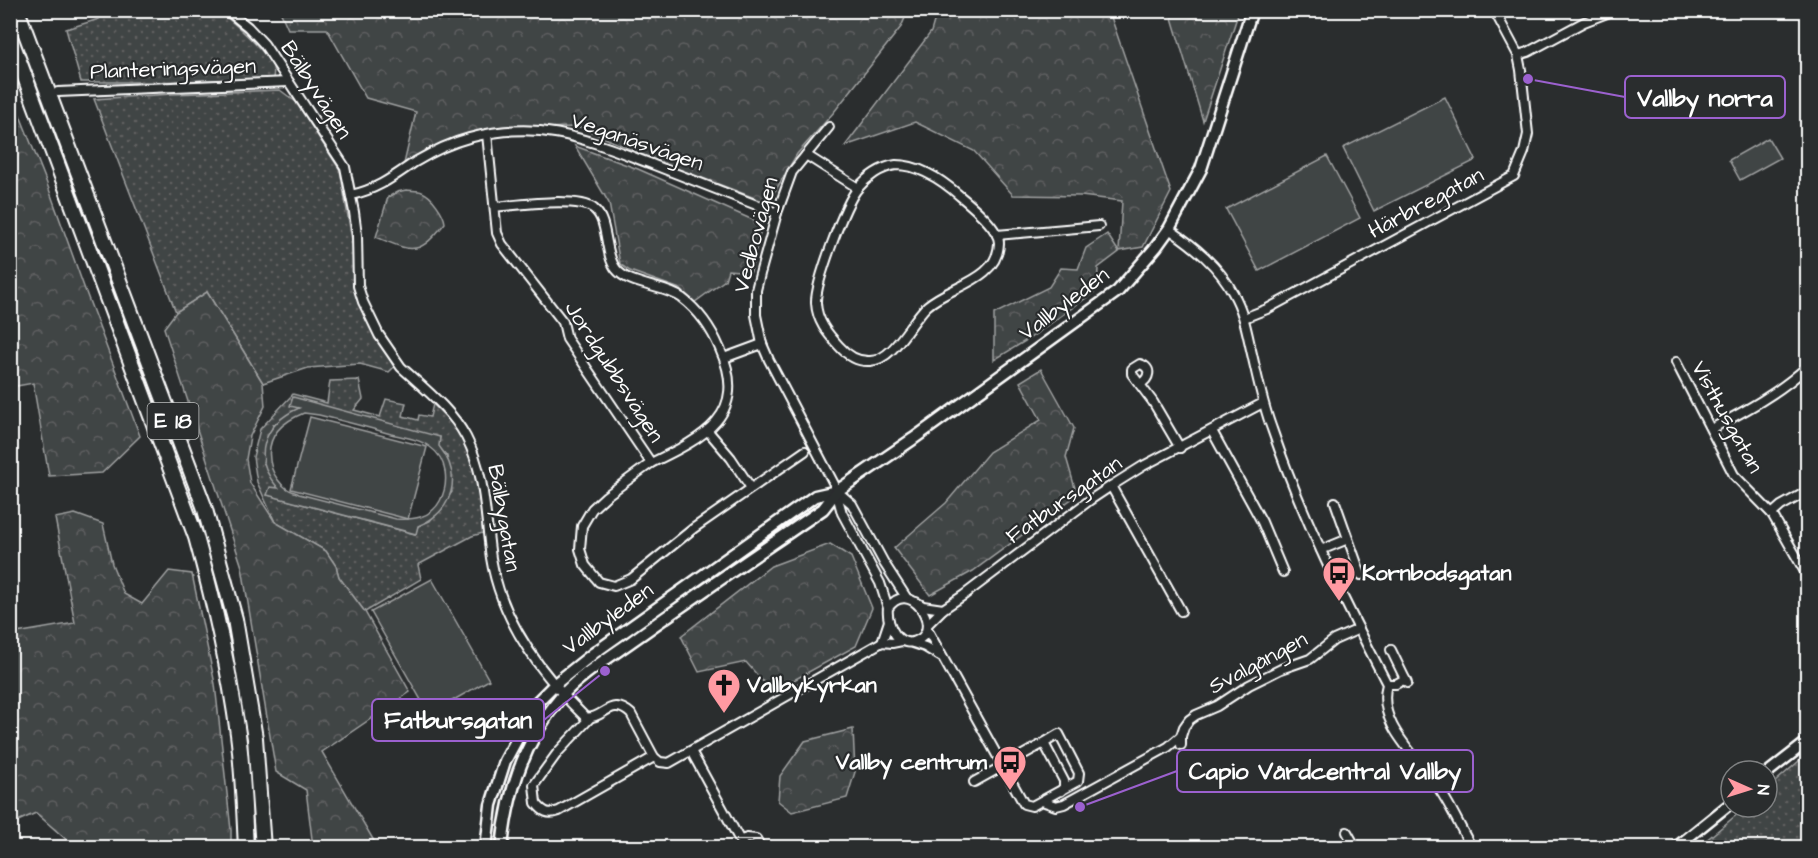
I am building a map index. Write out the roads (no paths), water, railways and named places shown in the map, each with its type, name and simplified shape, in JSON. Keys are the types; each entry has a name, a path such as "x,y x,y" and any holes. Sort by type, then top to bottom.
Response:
{"highway":[{"name":"E 18","path":"17,10 204,506 235,619 255,738 263,848"},
{"name":"E 18","path":"10,37 196,537 218,618 238,734 246,848"}],"main road":[{"name":"Vallbyleden","path":"502,848 505,816 515,779 532,741 562,695 608,658 823,509 837,491 1118,291 1169,229 1201,169 1252,10"},
{"name":"Vallbyleden","path":"486,848 491,805 505,761 537,702 555,684 594,653 815,496 837,491"}],"street":[{"name":"Bälbyvägen","path":"227,10 264,44 345,167"},
{"name":"Härbregatan","path":"1244,318 1267,309 1514,176 1524,152 1528,134 1521,70 1518,55 1494,10"},
{"path":"1518,55 1584,22 1615,10"},
{"name":"Planteringsvägen","path":"58,92 289,82"},
{"name":"Vedbovägen","path":"829,127 792,172 777,213 756,290 756,315 762,344 769,360 837,491"},
{"name":"Veganäsvägen","path":"351,195 368,191 416,162 461,140 515,130 534,130 578,137 777,213"},
{"name":"Jordgubbsvägen","path":"487,134 496,233 502,244 563,322 567,339 651,463 683,448 708,431 724,411 730,389 729,373 724,358 714,334 701,318 681,298 624,277 615,269 601,219 594,208 576,203 495,207"},
{"path":"806,155 858,188"},
{"path":"904,165 917,168 953,189 980,213 998,235 995,258 979,277 927,306 884,357 870,361 859,361 852,357 841,349 825,330 818,317 816,304 820,279 849,202 858,188 884,168 904,165"},
{"name":"Bälbygatan","path":"345,167 357,235 358,286 363,302 379,335 401,368 447,410 469,442 482,479 491,557 500,593 513,624 540,666 555,684"},
{"path":"998,235 1099,226"},
{"path":"1169,229 1200,253 1223,277 1234,295 1244,318 1263,403 1275,438 1327,566 1387,684 1384,702 1386,712 1409,752 1436,783 1472,848"},
{"path":"724,358 762,344"},
{"name":"Visthusgatan","path":"1676,362 1734,475 1772,514 1808,577"},
{"path":"1711,429 1786,385 1808,366"},
{"path":"1140,384 1180,448"},
{"name":"Fatbursgatan","path":"927,627 943,609 1111,486 1143,466 1263,403"},
{"path":"1212,430 1262,522 1283,572"},
{"path":"708,431 731,458 751,488"},
{"path":"651,463 606,496 592,509 582,525 580,549 585,565 599,582 615,586 631,579 694,528 805,451"},
{"path":"1111,486 1181,611"},
{"path":"837,491 852,504 884,563 909,599 922,611 941,656 1002,766"},
{"path":"837,491 842,513 880,583 888,608 889,621 895,635 902,641"},
{"path":"1772,514 1781,506 1808,491"},
{"path":"1335,502 1361,575"},
{"path":"1321,550 1348,539"},
{"path":"888,608 898,598 909,599 923,606 943,609"},
{"path":"882,642 889,621"},
{"path":"912,642 923,637 927,627"},
{"name":"Svalgången","path":"1002,766 1024,804 1032,806 1042,801 1056,806 1064,804 1168,747 1181,736 1184,727 1196,715 1217,706 1249,685 1281,669 1310,659 1334,640 1359,629"},
{"path":"654,757 559,811 546,813 536,803 534,785 558,752 590,718 613,707 621,707 631,714 654,757 660,762 669,763 882,642 912,642 941,656"},
{"path":"1387,684 1406,681 1391,650"},
{"path":"555,684 562,695 585,717 590,718"},
{"path":"974,782 1059,734 1079,772 1078,781 1042,801"},
{"path":"1181,736 1181,745"},
{"path":"1044,743 1064,781 1061,791"},
{"path":"1779,764 1806,744"},
{"path":"691,751 744,848"},
{"path":"1675,848 1719,812"},
{"path":"1347,832 1356,848"},
{"path":"739,839 756,839 761,848"}],"place":[{"name":"Vallby norra","path":"1528,79"},
{"name":"Kornbodsgatan","path":"1339,602"},
{"name":"Fatbursgatan","path":"605,671"},
{"name":"Vallbykyrkan","path":"724,714"},
{"name":"Vallby centrum","path":"1010,791"},
{"name":"Capio Vårdcentral Vallby","path":"1080,807"}]}
